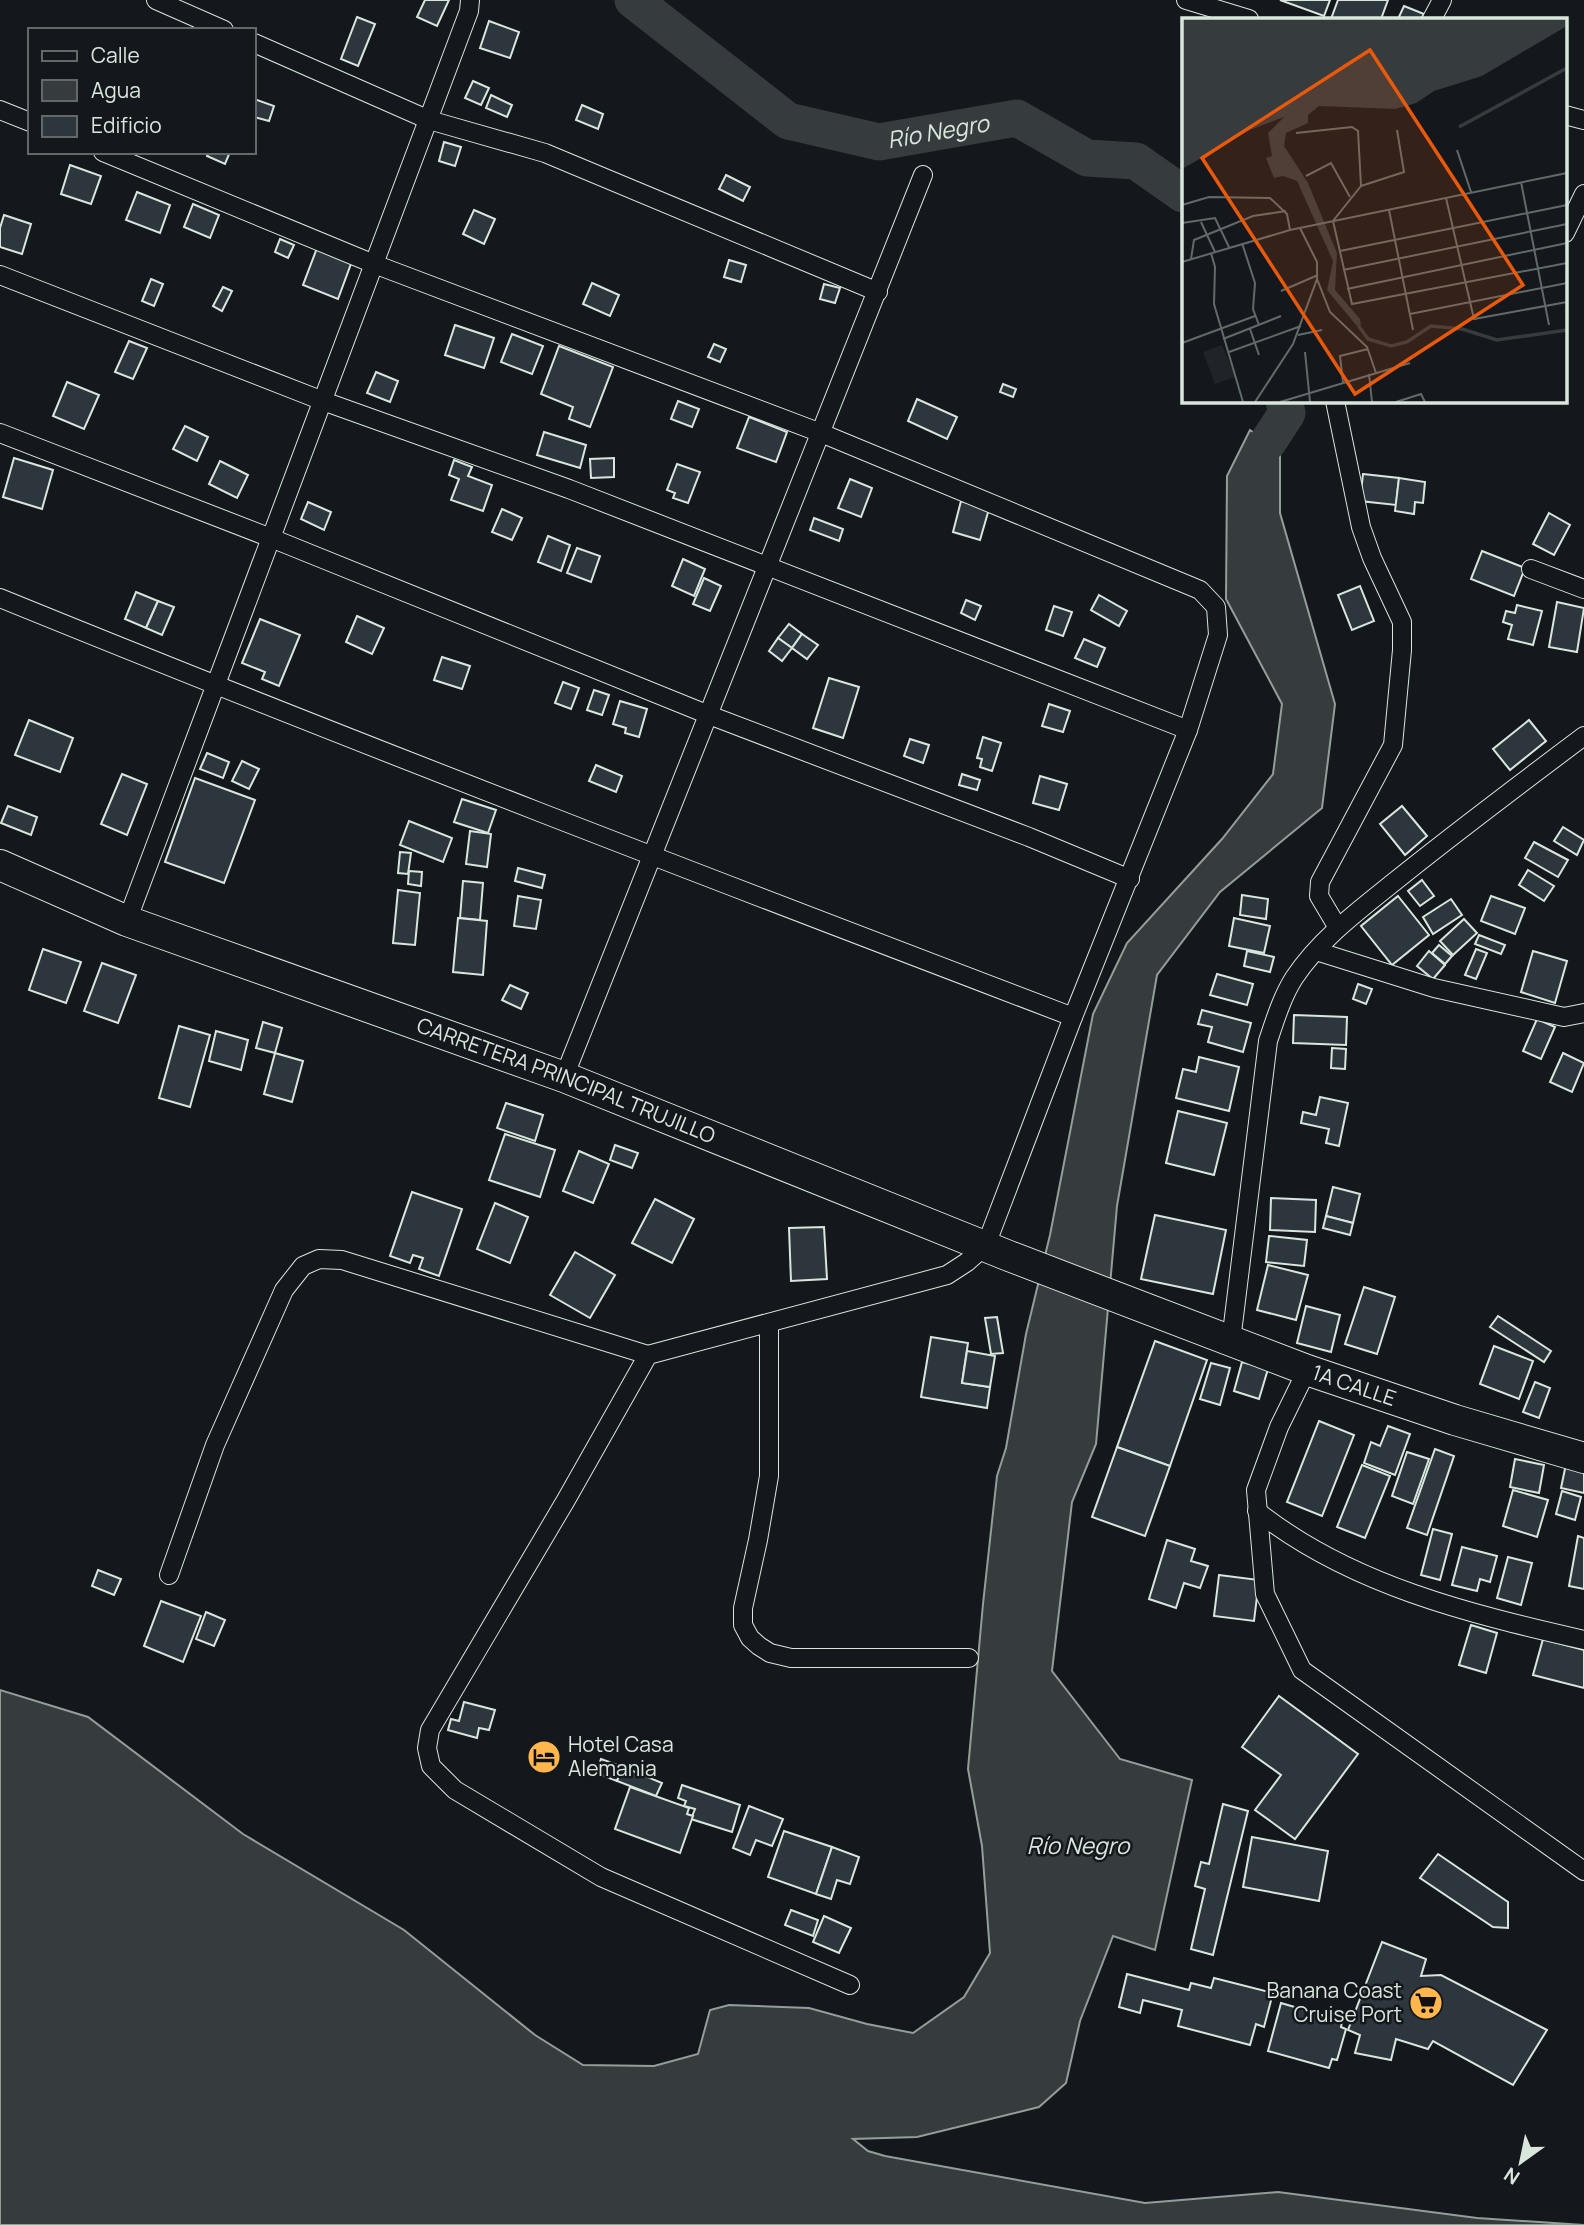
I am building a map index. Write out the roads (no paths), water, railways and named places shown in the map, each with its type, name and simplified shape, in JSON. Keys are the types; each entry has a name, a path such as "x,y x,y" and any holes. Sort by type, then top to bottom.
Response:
{"main road":[{"name":"CARRETERA PRINCIPAL TRUJILLO","path":"0,865 127,921 564,1077 1128,1301"},
{"name":"1A CALLE","path":"1128,1301 1307,1370 1455,1420 1584,1458"}],"street":[{"path":"156,0 219,28"},
{"path":"127,921 429,120 469,11 470,0"},
{"path":"1186,0 1246,18"},
{"path":"1433,18 1442,0"},
{"path":"256,44 429,120 545,153 878,292"},
{"path":"0,110 28,121"},
{"path":"1566,115 1584,120"},
{"path":"108,154 374,264 821,433 1200,590 1216,607 1218,635 1188,730 1073,1017 998,1250 967,1262 947,1275 648,1355 342,1260 319,1259 303,1266 284,1290 215,1445 169,1575"},
{"path":"564,1077 923,174"},
{"path":"1566,231 1584,194"},
{"path":"0,275 323,401 569,489 1188,730"},
{"path":"1335,402 1361,527 1371,558 1402,622 1393,745 1320,881 1319,896 1338,928"},
{"path":"0,433 271,538 709,715 1130,878"},
{"path":"1531,569 1584,590"},
{"path":"0,598 215,686 652,857 1073,1017"},
{"path":"1231,1341 1268,1041 1278,1009 1289,988 1316,951 1338,928 1474,817 1584,736"},
{"path":"1316,951 1434,988 1564,1017 1584,1013"},
{"path":"769,1323 769,1476 743,1608 743,1625 750,1638 771,1653 791,1658 969,1658"},
{"path":"648,1355 430,1730 427,1748 431,1766 455,1790 601,1877 850,1985"},
{"path":"1307,1370 1279,1427 1256,1490 1265,1594 1302,1670 1584,1871"},
{"path":"1257,1511 1287,1535 1388,1585 1493,1619 1584,1640"}],"water":[{"path":"1250,430 1280,450 1280,513 1335,704 1322,808 1220,892 1157,975 1117,1206 1096,1444 1072,1502 1052,1671 1120,1759 1192,1780 1155,1950 1113,1936 1080,2021 1066,2083 1039,2107 917,2137 853,2139 868,2151 885,2156 1145,2203 1278,2192 1477,2218 1584,2225 0,2225 0,1690 88,1717 243,1834 404,1930 535,2035 583,2065 654,2066 698,2054 710,2010 729,2005 809,2008 913,2033 964,1997 990,1953 982,1846 968,1769 997,1476 1006,1448 1026,1334 1050,1235 1093,1014 1127,943 1222,839 1273,774 1282,704 1226,599 1227,476"}],"waterway":[{"name":"Río Negro","path":"633,0 788,121 879,142 1017,118 1087,158 1136,161 1182,193"},
{"name":"Río Negro","path":"1268,442 1287,413 1284,402"}],"place":[{"name":"Hotel Casa Alemania","path":"544,1757"},
{"name":"Banana Coast Cruise Port","path":"1426,2003"}]}
